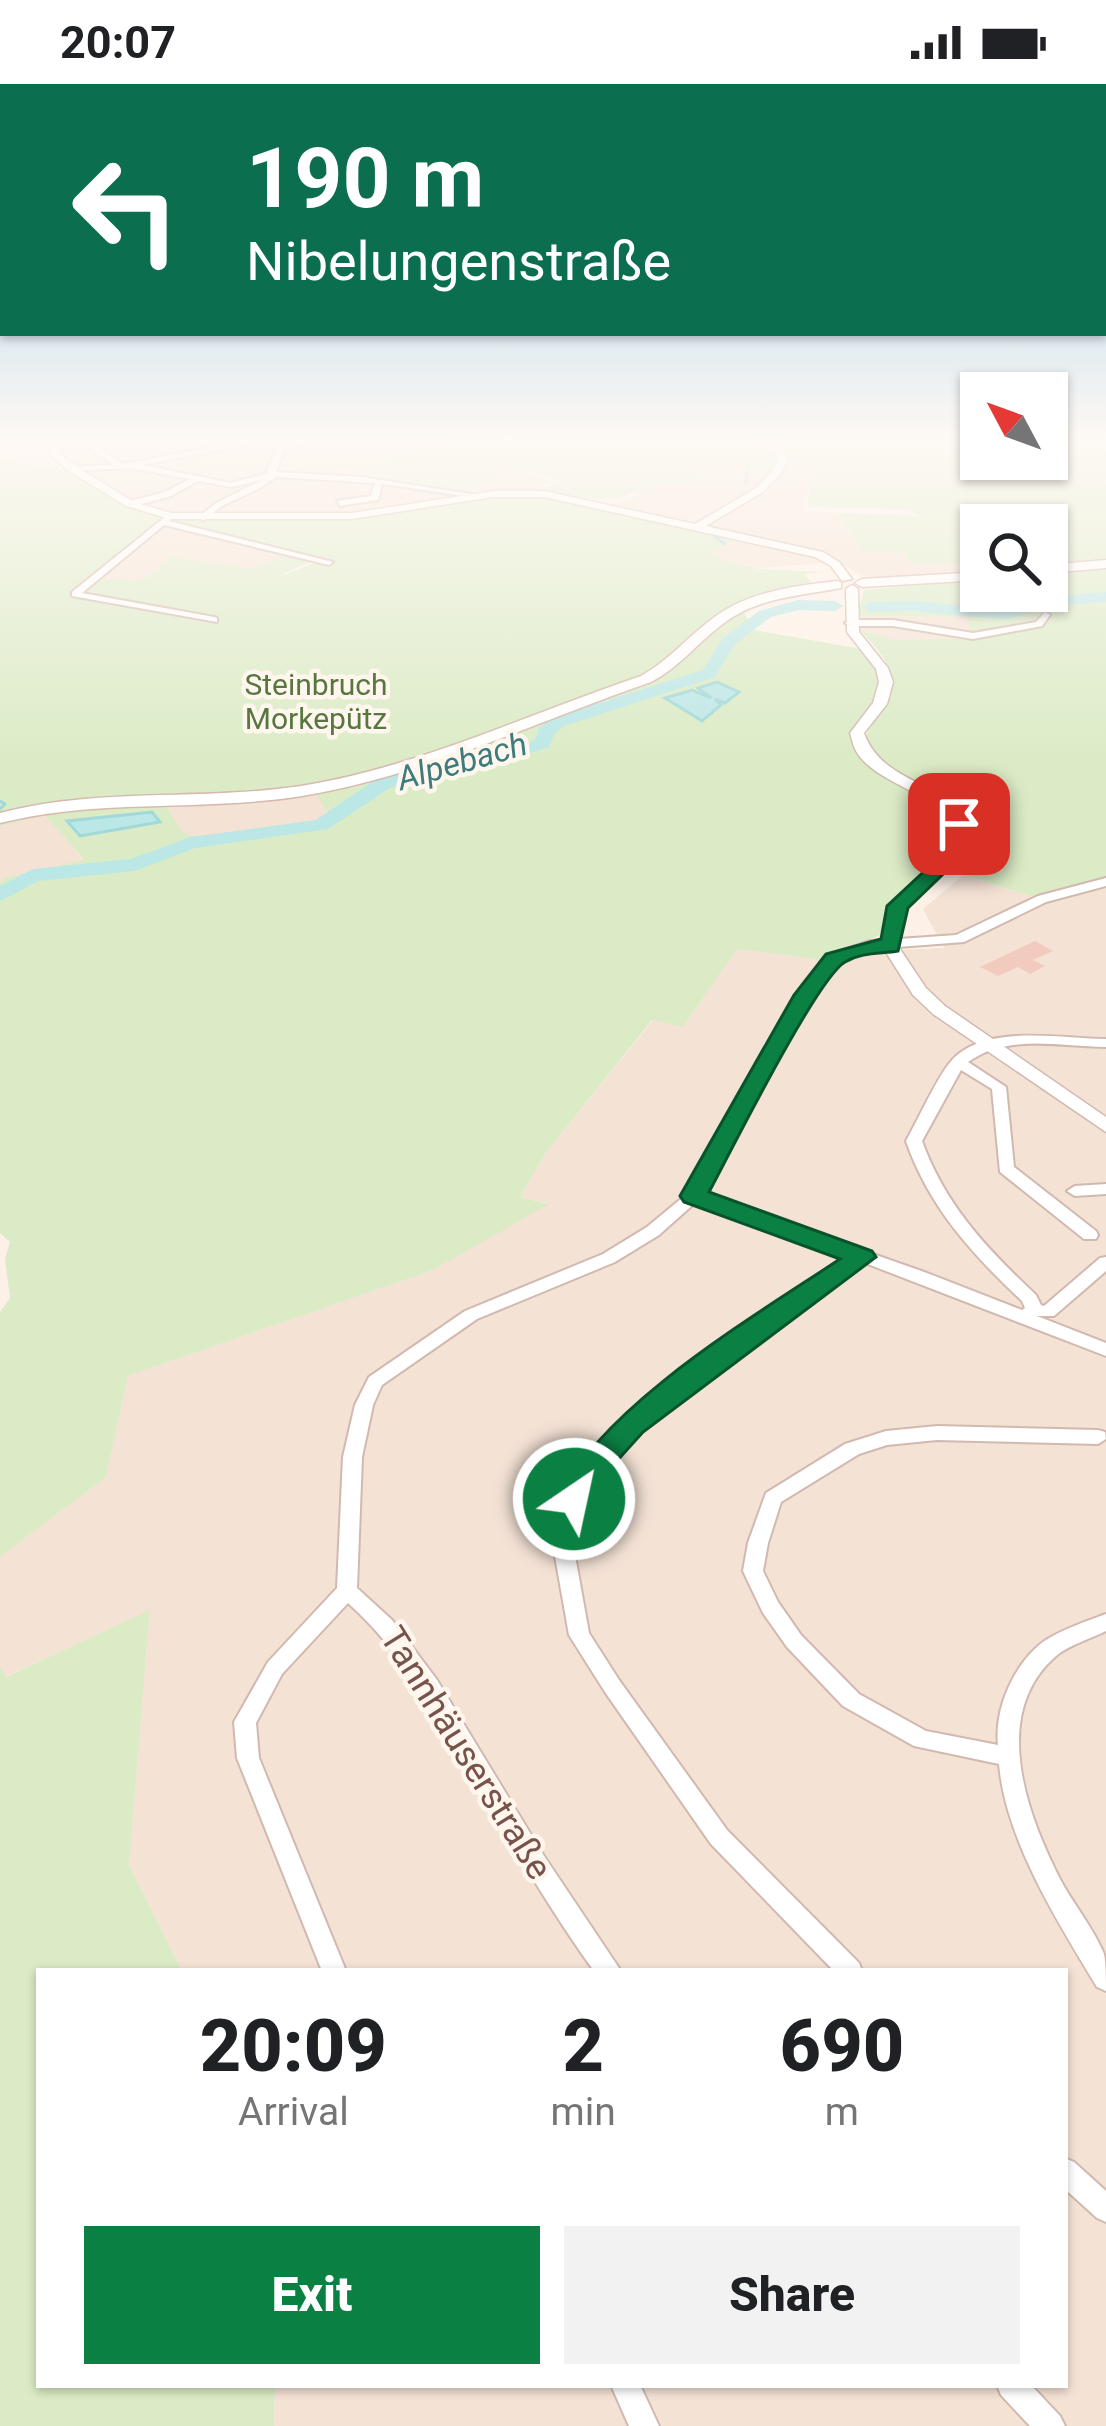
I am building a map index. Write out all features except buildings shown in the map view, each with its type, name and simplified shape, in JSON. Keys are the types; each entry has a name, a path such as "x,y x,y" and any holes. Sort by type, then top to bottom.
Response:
{"main road":[{"path":"1068,567 1106,564"},
{"path":"0,818 142,801 298,792 377,774 646,679 681,661 719,620 745,606 789,592 960,577"}],"street":[{"path":"130,549 75,595 214,620"},
{"path":"281,549 329,562"},
{"path":"797,549 836,564 849,584 850,623 859,642 882,668 886,682 880,704 856,733 858,747 873,764 949,812 959,824 957,851 898,906 890,946 919,991 1106,1126"},
{"path":"850,623 887,622 974,636 1039,624 1045,615"},
{"path":"333,1968 248,1758 244,1722 275,1668 347,1591 352,1534 349,1453 375,1381 471,1315 609,1258 653,1231 694,1196 806,995 833,958 870,945 959,939 1042,899 1106,882"},
{"path":"1037,1317 1030,1299 946,1213 914,1141 958,1062 986,1043 1001,1039 1106,1043"},
{"path":"958,1062 999,1087 1006,1168 1098,1235 1103,1263 1037,1317"},
{"path":"1076,1190 1106,1189"},
{"path":"694,1196 1037,1317 1106,1350"},
{"path":"847,1968 719,1837 612,1686 579,1635 560,1528 584,1477 632,1425 752,1332 862,1257"},
{"path":"1004,1756 922,1738 851,1700 794,1641 770,1606 753,1571 758,1543 773,1498 869,1443 937,1433 1098,1437"},
{"name":"Tannhäuserstraße","path":"347,1591 383,1619 412,1656 555,1894 607,1968"},
{"path":"1106,1622 1064,1639 1040,1655 1022,1678 1010,1710 1004,1756 1047,1878 1106,1979"},
{"path":"1068,2174 1106,2209"},
{"path":"626,2388 644,2426"},
{"path":"1014,2388 1050,2426"}],"shaded area":[{"path":"124,549 286,553 254,568 172,557 140,581 94,578"},
{"path":"718,549 904,552 913,563 960,563 960,574 870,579 836,562 760,568 707,555"},
{"path":"857,616 968,617 970,638 896,640 860,630"},
{"path":"316,793 332,817 214,841 183,833 165,805"},
{"path":"45,814 84,861 4,878 0,883 0,826"},
{"path":"963,875 1043,900 1106,884 1106,2426 274,2426 275,2388 1068,2388 1068,1968 180,1968 129,1865 150,1611 5,1677 0,1666 0,1557 106,1477 128,1376 433,1270 547,1203 520,1197 545,1154 653,1020 683,1027 737,949 835,961 853,952 944,948 923,909"}],"green space":[{"name":"Steinbruch Morkepütz","path":"0,549 126,549 96,578 140,581 172,557 254,568 286,553 316,560 285,575 323,559 280,549 719,549 709,555 760,569 822,572 804,574 813,584 772,589 740,605 754,630 862,649 881,676 873,705 852,734 855,748 954,823 952,849 902,892 879,936 825,960 737,949 683,1027 652,1020 545,1154 520,1197 549,1204 433,1270 128,1376 106,1477 0,1557 0,1312 10,1298 5,1259 10,1242 0,1233 0,883 4,878 84,860 45,815 0,826","holes":["315,793 331,817 214,841 183,833 166,806"]},
{"path":"862,549 960,549 960,563 912,563 904,552"},
{"path":"1068,549 1106,549 1106,563 1068,566"},
{"path":"1106,567 1106,880 1033,897 949,870 965,849 967,830 959,814 865,744 892,686 883,657 860,630 896,640 969,638 968,617 857,616 864,590 960,581 960,612 1068,612 1068,570"},
{"path":"150,1610 129,1865 180,1968 36,1968 36,2388 275,2388 274,2426 0,2426 0,1666 6,1677"}],"water":[{"path":"717,682 739,692 725,703 715,699 721,705 702,721 665,698 692,690 711,698 698,688"},
{"path":"152,812 160,822 80,836 67,821"}],"waterway":[{"name":"Alpebach","path":"870,607 1007,615 1045,602 1106,597"},
{"name":"Alpebach","path":"0,895 33,875 134,865 191,843 321,825 385,782 455,770 543,743 545,732 558,722 709,673 729,641 765,614 798,605 835,606"},
{"path":"0,801 5,804 0,809"}],"route":[{"path":"574,1499 584,1477 632,1425 686,1380 862,1257 694,1196 806,995 833,958 870,945 890,946 898,906 957,851 959,824"}]}
